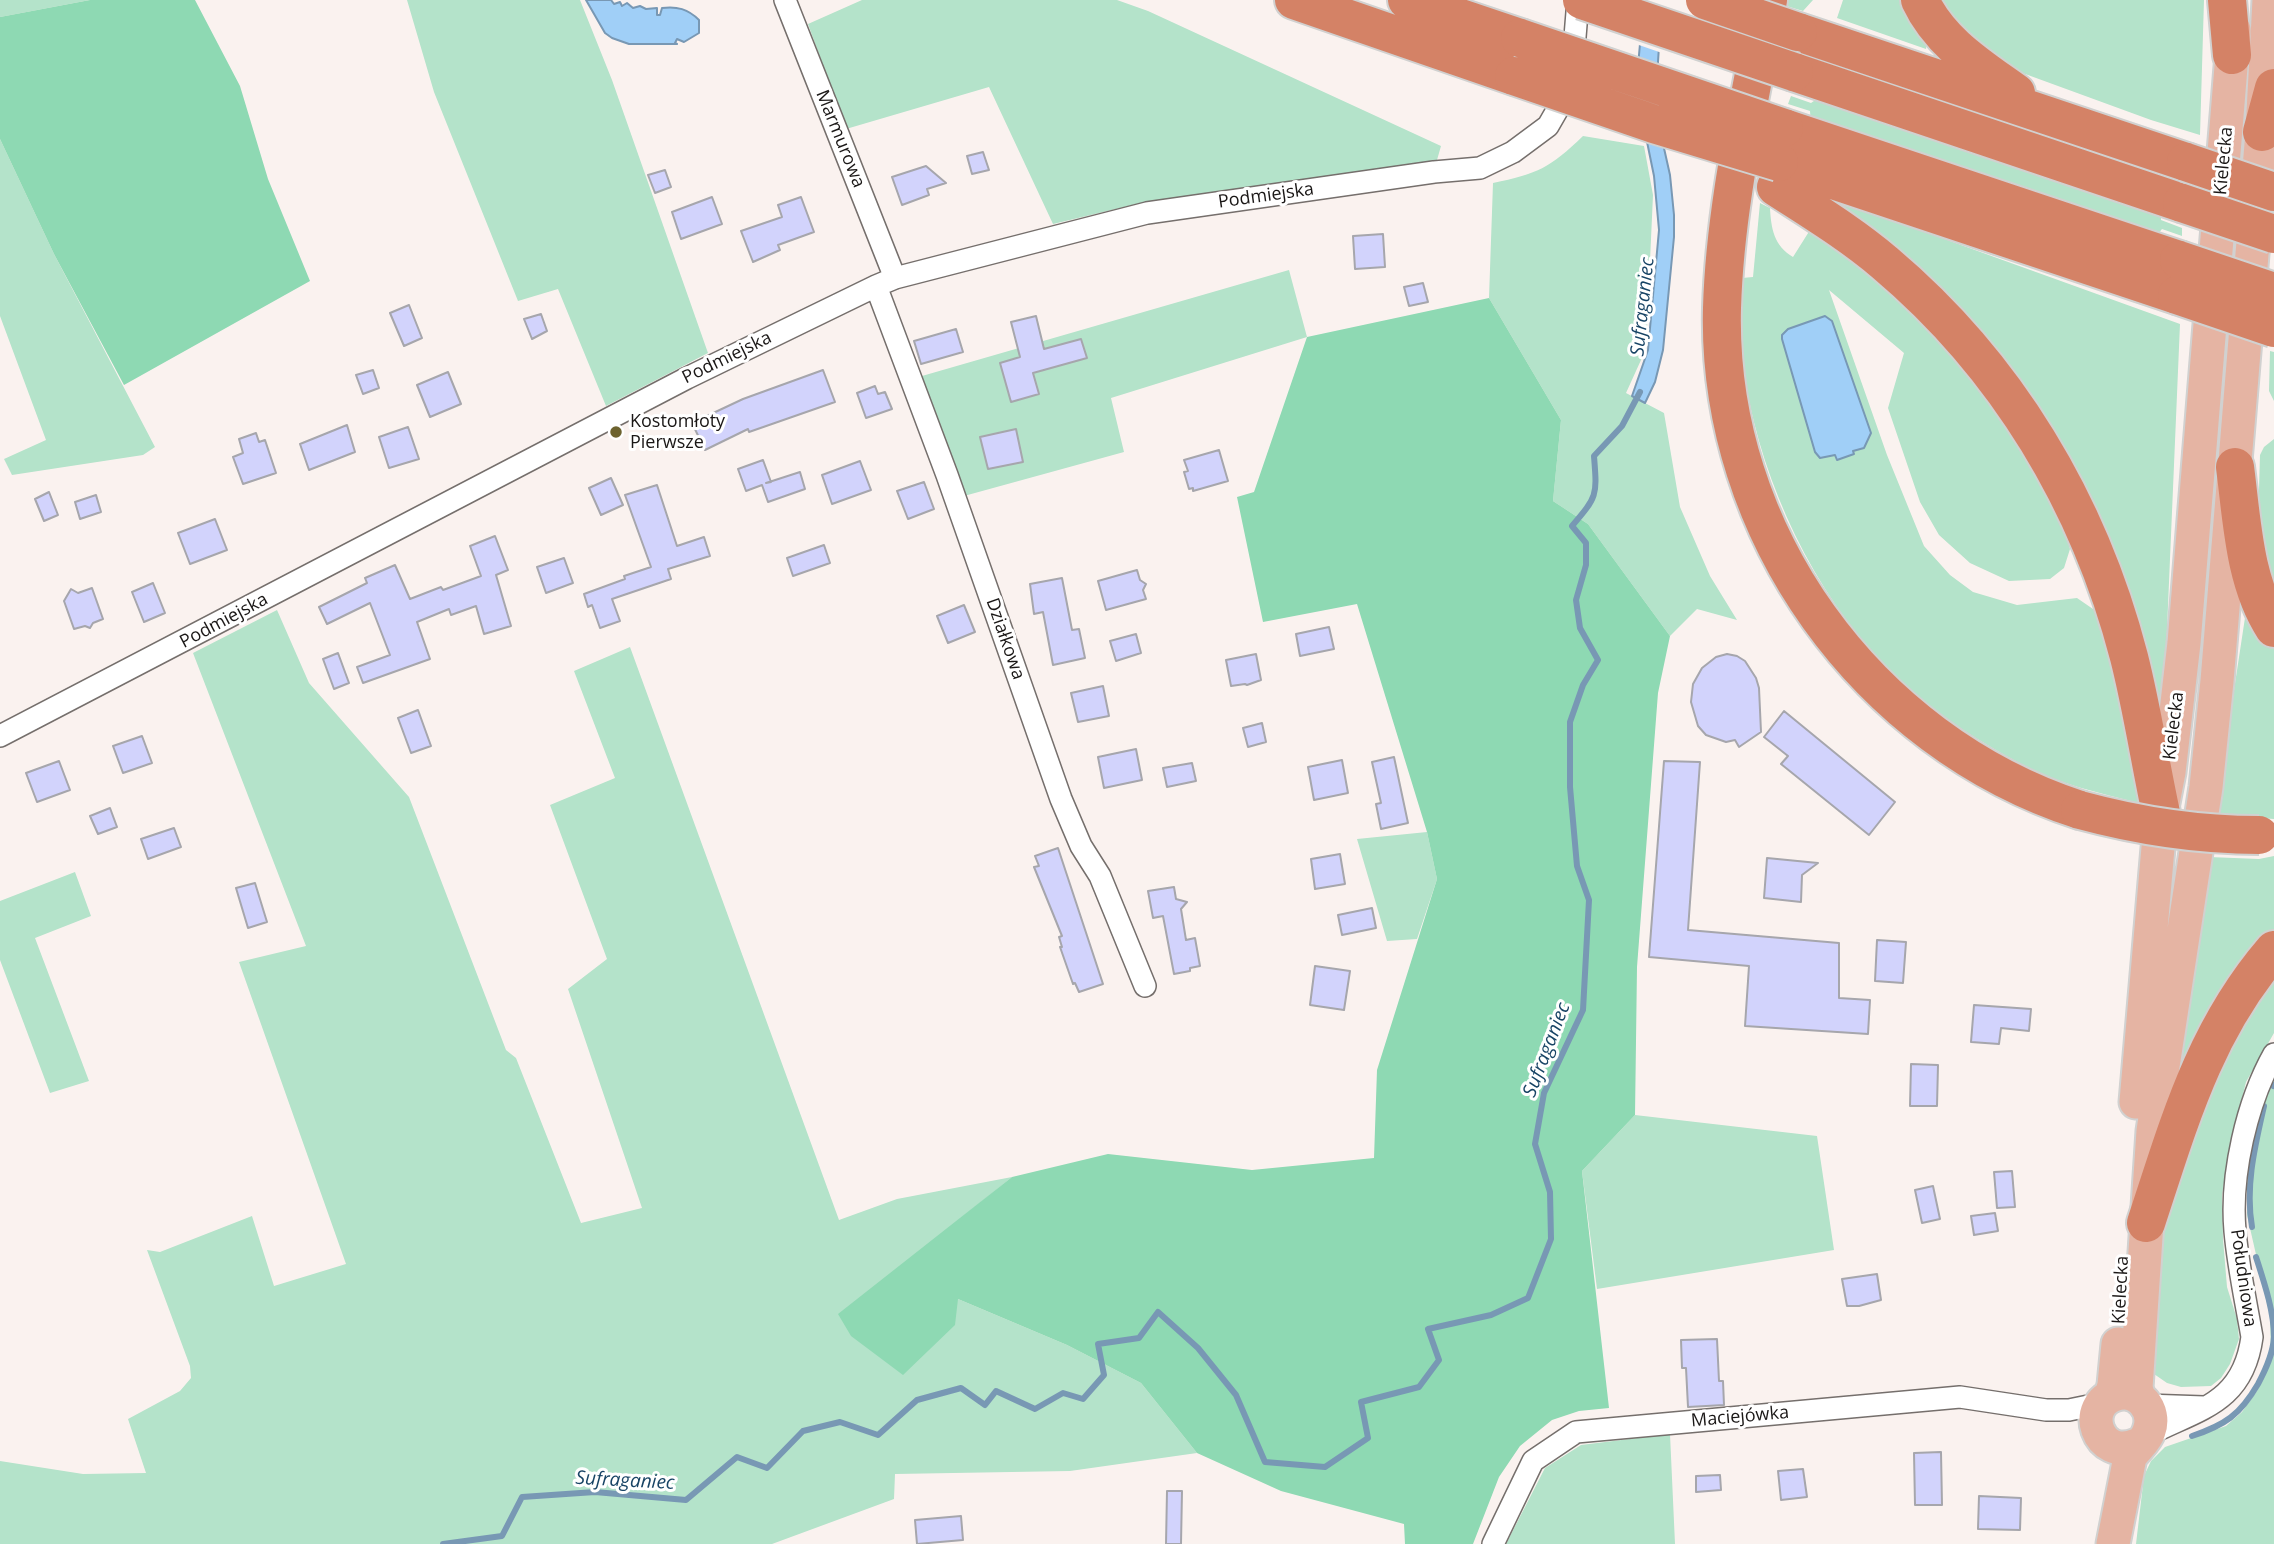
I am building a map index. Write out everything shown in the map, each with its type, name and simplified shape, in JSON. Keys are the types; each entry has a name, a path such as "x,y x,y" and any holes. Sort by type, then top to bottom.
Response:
{"highway":[{"path":"1294,0 1654,124 2178,278 2274,292"},
{"path":"1407,0 1520,38 1780,159 1856,240 1914,289 1989,371 2038,440 2078,514 2105,578 2130,660 2161,813"},
{"path":"1580,0 2274,234"},
{"path":"1705,0 2274,192"},
{"path":"1768,0 1736,180 1725,261 1723,349 1733,423 1744,467 1776,547 1811,608 1841,648 1873,683 1912,718 1979,765 2038,794 2080,810 2156,828 2205,834 2266,834"},
{"path":"1920,0 1935,25 1955,47 2053,118"},
{"path":"2227,0 2232,55"},
{"path":"2262,132 2274,89"},
{"path":"2178,278 2274,328"},
{"path":"2235,467 2252,572 2260,602 2274,628"},
{"path":"2146,1223 2181,1116 2204,1058 2248,981 2274,950"}],"main road":[{"name":"Kielecka","path":"2125,1424 2117,1359 2125,1222 2161,813 2169,772 2184,643 2236,0"},
{"name":"Kielecka","path":"2114,1536 2125,1424 2136,1388 2153,1131 2211,740 2262,132 2269,0"}],"street":[{"name":"Marmurowa","path":"785,0 885,282"},
{"name":"Podmiejska","path":"0,736 687,378 885,282 1147,212 1480,168 1513,152 1548,126 1571,86 1580,0"},
{"name":"Działkowa","path":"885,282 947,475 1061,799 1081,846 1100,876 1145,986"},
{"name":"Południowa","path":"2125,1424 2194,1415 2222,1396 2238,1379 2250,1354 2252,1337 2234,1228 2237,1172 2244,1132 2257,1086 2274,1054"},
{"name":"Maciejówka","path":"1493,1544 1533,1461 1576,1432 1960,1397 2125,1424"},
{"path":"2125,1424 2207,1407"},
{"name":"Maciejówka","path":"2046,1410 2069,1410 2125,1424"}],"green space":[{"path":"0,0 90,0 0,17"},
{"path":"90,0 195,0 240,86 268,179 310,281 124,385 54,254 0,139 0,17"},
{"path":"407,0 580,0 612,80 708,353 606,406 558,289 518,301 434,92"},
{"path":"862,0 1117,0 1148,11 1441,146 1437,160 1145,202 1053,224 989,87 846,129 808,24"},
{"path":"1784,0 1813,0 1803,11 1783,5"},
{"path":"1843,0 1902,0 1927,41 1926,49 1837,18"},
{"path":"1938,0 2204,0 2200,135 2006,67 1966,37"},
{"path":"1824,94 2161,208 2161,220 2182,228 2182,236 2162,229 2153,240 1811,124 1810,111 1788,104 1791,96 1811,103"},
{"path":"1583,136 1644,146 1653,195 1646,349 1626,393 1664,413 1680,507 1710,576 1737,620 1697,609 1670,636 1588,524 1553,501 1561,420 1489,298 1493,183 1532,173 1552,163"},
{"path":"0,139 54,254 155,447 143,455 12,475 4,459 46,440 0,316"},
{"path":"1817,193 2180,324 2161,770 2123,581 2085,483 2030,395 1950,308"},
{"path":"1760,203 1770,208 1775,236 1782,248 1793,257 1810,230 1890,288 1963,362 2023,441 2060,511 2070,549 2064,568 2050,579 2009,581 1970,563 1939,535 1920,502 1888,408 1904,353 1829,290 1887,455 1924,546 1950,575 1973,592 2017,605 2077,598 2093,609 2105,628 2120,688 2139,803 2051,778 1968,733 1916,695 1885,666 1859,637 1814,571 1795,535 1765,460 1744,371 1742,278 1753,277"},
{"path":"1289,270 1307,337 1111,398 1124,452 964,496 922,376"},
{"path":"1489,298 1561,420 1553,501 1588,524 1670,636 1658,693 1637,967 1635,1115 1582,1171 1609,1408 1579,1411 1552,1420 1520,1446 1499,1477 1473,1544 1405,1544 1404,1524 1281,1491 1197,1453 1141,1383 1067,1345 958,1299 955,1325 903,1375 851,1336 838,1314 1012,1177 1108,1154 1252,1170 1374,1158 1377,1070 1437,879 1427,832 1357,604 1263,622 1237,497 1254,492 1307,337"},
{"path":"2270,351 2274,352 2274,401 2269,391"},
{"path":"2274,439 2274,604 2258,524 2260,455 2264,447"},
{"path":"2248,598 2274,646 2274,819 2215,815"},
{"path":"277,610 309,683 409,797 506,1050 516,1058 581,1223 642,1208 568,989 607,959 550,805 615,778 574,671 630,647 839,1220 897,1199 1012,1177 960,1219 958,1299 1067,1345 1141,1383 1197,1453 1070,1471 895,1474 894,1499 772,1544 0,1544 0,1461 83,1474 146,1473 128,1419 180,1391 191,1378 190,1366 147,1250 160,1252 252,1216 274,1286 346,1264 239,962 306,946 193,653"},
{"path":"1427,832 1437,879 1417,939 1387,941 1357,839"},
{"path":"2274,856 2274,933 2157,1151 2209,857 2259,859"},
{"path":"75,872 91,916 35,938 89,1081 50,1093 0,960 0,901"},
{"path":"2274,973 2274,1033 2246,1082 2222,1195 2227,1287 2237,1319 2239,1339 2230,1364 2221,1378 2211,1386 2181,1387 2167,1383 2154,1374 2149,1362 2164,1229 2189,1122"},
{"path":"2274,1071 2274,1544 2136,1544 2144,1476 2151,1461 2165,1447 2226,1426 2242,1412 2257,1391 2271,1359 2270,1316 2247,1215 2248,1164 2257,1117"},
{"path":"1635,1115 1817,1136 1834,1250 1597,1289 1582,1171"},
{"path":"1670,1434 1675,1544 1506,1544 1545,1468 1581,1445"}],"water":[{"path":"586,0 611,0 614,4 620,2 622,6 627,3 633,8 657,8 657,15 660,15 662,8 682,9 699,20 699,33 684,42 677,39 677,44 629,44 605,33"},
{"path":"1644,0 1662,0 1655,108 1670,175 1674,215 1663,350 1655,382 1645,403 1632,396 1648,350 1659,230 1654,176 1636,88"},
{"path":"1825,316 1832,321 1871,433 1864,448 1837,460 1835,455 1820,458 1815,452 1782,339 1788,329"}],"pier":[{"path":"1640,0 1666,0 1662,53 1636,44"}],"building":[{"path":"983,152 989,170 972,174 967,156"},
{"path":"926,166 946,183 927,189 929,195 902,205 892,177"},
{"path":"665,170 671,187 655,193 648,175"},
{"path":"712,197 722,224 681,239 672,212"},
{"path":"801,197 814,232 778,245 780,250 753,262 741,231 782,217 778,205"},
{"path":"1383,234 1385,267 1355,269 1353,236"},
{"path":"1423,283 1428,302 1409,306 1404,287"},
{"path":"409,305 422,338 404,346 390,313"},
{"path":"541,314 547,331 532,339 524,319"},
{"path":"1036,316 1044,349 1081,339 1087,358 1033,373 1039,394 1011,402 1000,363 1020,357 1011,322"},
{"path":"956,329 963,352 921,364 914,341"},
{"path":"373,370 379,388 363,394 356,375"},
{"path":"823,370 835,402 749,432 748,429 705,450 692,423 743,399"},
{"path":"448,372 461,404 430,417 417,385"},
{"path":"875,386 878,394 885,392 892,409 866,418 857,393"},
{"path":"347,425 355,452 309,470 300,444"},
{"path":"408,427 419,459 389,468 379,437"},
{"path":"1016,429 1023,462 988,469 980,437"},
{"path":"256,433 259,442 265,440 276,473 243,484 233,457 243,453 239,439"},
{"path":"1219,450 1228,481 1193,491 1193,488 1189,489 1184,460"},
{"path":"763,460 771,481 800,472 805,489 768,502 762,485 746,491 738,469"},
{"path":"860,461 871,490 832,504 822,475"},
{"path":"611,478 623,505 601,515 589,488"},
{"path":"924,482 934,509 908,519 897,491"},
{"path":"657,485 677,546 704,537 710,556 668,569 671,579 612,599 620,621 600,628 592,605 588,607 584,594 651,567 625,495"},
{"path":"49,492 58,515 44,521 35,499"},
{"path":"96,495 101,512 80,519 75,502"},
{"path":"215,519 227,550 190,564 178,533"},
{"path":"495,536 508,570 496,575 511,626 484,634 476,606 451,615 449,609 417,622 430,659 363,683 357,667 390,655 370,603 327,624 319,607 367,583 365,578 395,565 410,599 481,576 470,546"},
{"path":"824,545 830,563 793,576 787,558"},
{"path":"564,558 573,583 546,593 537,567"},
{"path":"1137,570 1140,580 1146,584 1143,590 1146,599 1106,610 1098,581"},
{"path":"1062,578 1072,630 1079,629 1085,658 1053,665 1043,612 1034,614 1030,584"},
{"path":"153,583 165,613 144,622 132,592"},
{"path":"92,588 103,619 93,623 90,628 85,626 74,629 64,601 71,589 78,593"},
{"path":"964,605 975,632 948,643 937,616"},
{"path":"1329,627 1334,649 1300,656 1296,634"},
{"path":"1136,634 1141,653 1116,661 1110,641"},
{"path":"338,653 349,683 334,689 323,659"},
{"path":"1256,654 1261,680 1247,685 1231,686 1226,660"},
{"path":"1727,654 1745,661 1759,688 1761,732 1739,747 1735,740 1726,742 1706,735 1698,726 1691,702 1693,684 1702,668 1716,657"},
{"path":"1103,686 1109,716 1078,722 1071,693"},
{"path":"418,710 431,746 411,753 398,718"},
{"path":"1784,711 1895,802 1869,835 1781,764 1788,756 1764,737"},
{"path":"1262,723 1266,742 1248,747 1243,728"},
{"path":"142,736 152,763 123,773 113,746"},
{"path":"1136,749 1142,780 1104,788 1098,757"},
{"path":"1394,757 1408,823 1381,829 1376,804 1381,803 1372,762"},
{"path":"1342,760 1348,793 1314,800 1308,767"},
{"path":"59,761 70,790 37,802 26,773"},
{"path":"1664,761 1700,762 1688,930 1839,943 1839,998 1870,1000 1868,1034 1745,1026 1749,966 1649,957"},
{"path":"1192,763 1196,781 1167,787 1163,768"},
{"path":"110,808 117,827 98,834 90,816"},
{"path":"174,828 181,847 148,859 141,839"},
{"path":"1058,848 1103,984 1079,992 1075,983 1073,984 1060,947 1059,937 1062,936 1034,867 1039,866 1035,856"},
{"path":"1340,854 1345,884 1315,889 1311,859"},
{"path":"1767,858 1818,863 1802,875 1801,902 1764,898"},
{"path":"255,883 267,922 248,928 236,888"},
{"path":"1174,887 1176,899 1187,902 1181,909 1186,940 1195,938 1200,966 1174,974 1163,916 1153,918 1148,891"},
{"path":"1372,908 1376,928 1342,935 1338,915"},
{"path":"1877,940 1906,942 1903,983 1875,981"},
{"path":"1315,966 1350,971 1344,1010 1310,1005"},
{"path":"1974,1005 2031,1009 2029,1031 2001,1028 1999,1044 1971,1042"},
{"path":"1911,1064 1938,1065 1937,1106 1910,1106"},
{"path":"2012,1171 2015,1207 1997,1208 1994,1172"},
{"path":"1933,1186 1940,1219 1922,1223 1915,1190"},
{"path":"1995,1213 1998,1231 1974,1235 1971,1216"},
{"path":"1877,1274 1881,1300 1847,1306 1842,1279"},
{"path":"1717,1339 1719,1381 1723,1381 1724,1405 1688,1407 1681,1340"},
{"path":"1941,1452 1942,1505 1915,1505 1914,1453"},
{"path":"1803,1469 1807,1497 1781,1500 1778,1471"},
{"path":"1720,1475 1721,1490 1696,1492 1696,1476"},
{"path":"1167,1491 1182,1491 1181,1544 1166,1544"},
{"path":"1979,1496 2021,1498 2020,1530 1978,1529"},
{"path":"961,1516 963,1540 917,1544 915,1520"}],"waterway":[{"name":"Sufraganiec","path":"443,1544 502,1536 522,1497 595,1492 686,1500 737,1457 767,1468 803,1431 840,1422 878,1435 917,1400 961,1388 985,1405 996,1391 1035,1409 1063,1393 1083,1399 1104,1375 1098,1344 1139,1338 1158,1312 1198,1348 1236,1395 1265,1462 1325,1467 1368,1438 1361,1402 1419,1387 1439,1360 1428,1329 1491,1315 1528,1298 1551,1239 1550,1192 1535,1144 1544,1093 1583,1010 1589,900 1577,866 1570,787 1570,722 1583,685 1598,660 1580,628 1576,600 1586,565 1586,543 1572,526 1587,508 1594,494 1594,456 1622,426 1640,392"},
{"path":"2252,1227 2250,1181 2264,1106"},
{"path":"2192,1436 2231,1418 2245,1404 2269,1361 2274,1327 2256,1257"}],"place":[{"name":"Kostomłoty Pierwsze","path":"616,432"}]}
